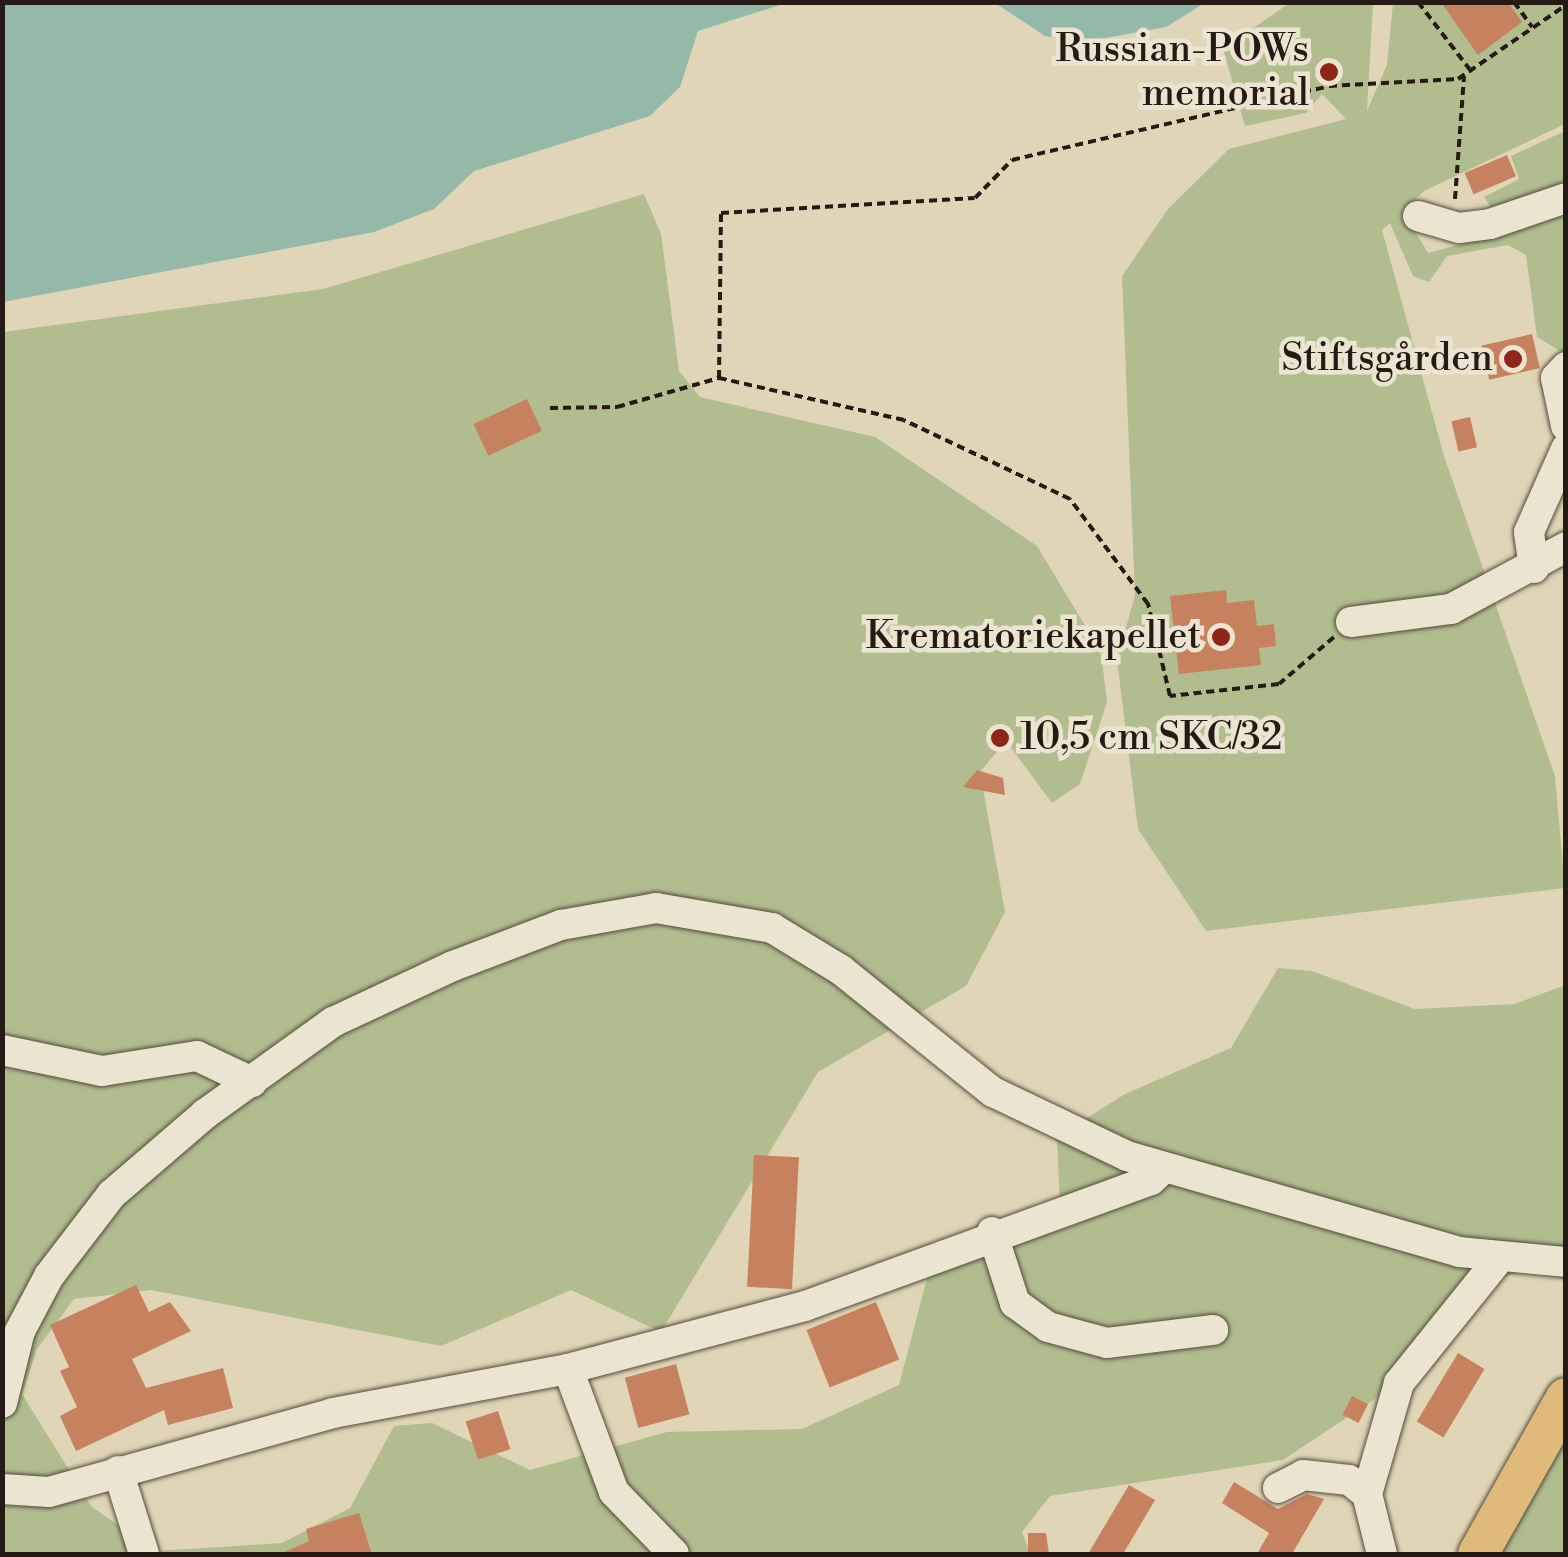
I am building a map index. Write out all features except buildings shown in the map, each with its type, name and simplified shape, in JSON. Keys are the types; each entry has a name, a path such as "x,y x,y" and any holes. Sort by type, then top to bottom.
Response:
{"main road":[{"path":"1478,1554 1566,1398"}],"street":[{"path":"1418,216 1459,228 1566,198"},
{"path":"1566,367 1556,378 1566,426"},
{"path":"1534,568 1529,532 1566,449"},
{"path":"1351,622 1452,609 1534,568 1566,547"},
{"path":"2,1403 28,1313 89,1220 252,1082 332,1022 489,950 588,918 688,908 772,928 841,970 992,1092 1164,1168 1498,1260 1566,1262"},
{"path":"2,1050 102,1070 197,1056 252,1082"},
{"path":"2,1489 49,1492 332,1413 568,1369 805,1306 992,1232 1151,1180 1164,1168"},
{"path":"992,1232 1015,1302 1048,1327 1106,1343 1213,1330"},
{"path":"1370,1550 1367,1494 1398,1383 1498,1260"},
{"path":"568,1369 614,1492 674,1554"},
{"path":"118,1471 144,1554"},
{"path":"1278,1488 1314,1476 1349,1480 1367,1494"}],"path":[{"path":"1418,2 1472,70"},
{"path":"1514,2 1533,28"},
{"path":"719,378 721,213 975,198 1012,160 1328,86 1464,76 1566,5"},
{"path":"1459,228 1452,154 1464,76"},
{"path":"550,408 617,407 719,378 904,420 1070,499 1148,604 1170,696 1279,684 1351,622"}],"shaded area":[{"path":"2,3 786,3 698,31 680,87 650,116 474,171 434,209 374,232 3,302"},
{"path":"995,3 1205,3 1166,27 1078,43 1045,36"},
{"path":"1373,3 1367,111 1387,65 1393,3 1565,3 1565,124 1424,191 1403,211 1428,253 1507,232 1484,197 1519,179 1511,156 1565,131 1565,354 1537,337 1526,255 1508,245 1447,256 1429,282 1413,276 1390,223 1382,230 1444,456 1555,776 1565,888 1206,931 1138,829 1117,660 1135,595 1122,276 1168,209 1229,149 1346,119 1322,94 1306,113 1245,126 1223,49 1288,4"},
{"path":"644,194 661,234 679,371 700,397 875,437 1037,546 1101,652 1107,702 1080,784 1052,803 1006,741 980,772 1005,912 966,986 818,1072 661,1332 571,1290 441,1346 151,1290 74,1299 37,1349 22,1394 92,1507 155,1551 282,1543 350,1508 394,1426 432,1423 530,1470 667,1432 802,1429 899,1385 930,1267 1060,1210 1057,1137 1125,1094 1231,1048 1278,968 1312,971 1415,1009 1515,1004 1565,985 1565,1281 1538,1265 1470,1290 1378,1397 1283,1460 1050,1496 1022,1532 1031,1554 3,1554 3,332 323,289"},
{"path":"1565,1407 1565,1554 1485,1554"}],"place":[{"name":"Russian-POWs memorial","path":"1329,72"},
{"name":"Stiftsgården","path":"1513,359"},
{"name":"Krematoriekapellet","path":"1221,637"},
{"name":"10,5 cm SKC/32","path":"1000,738"}]}
